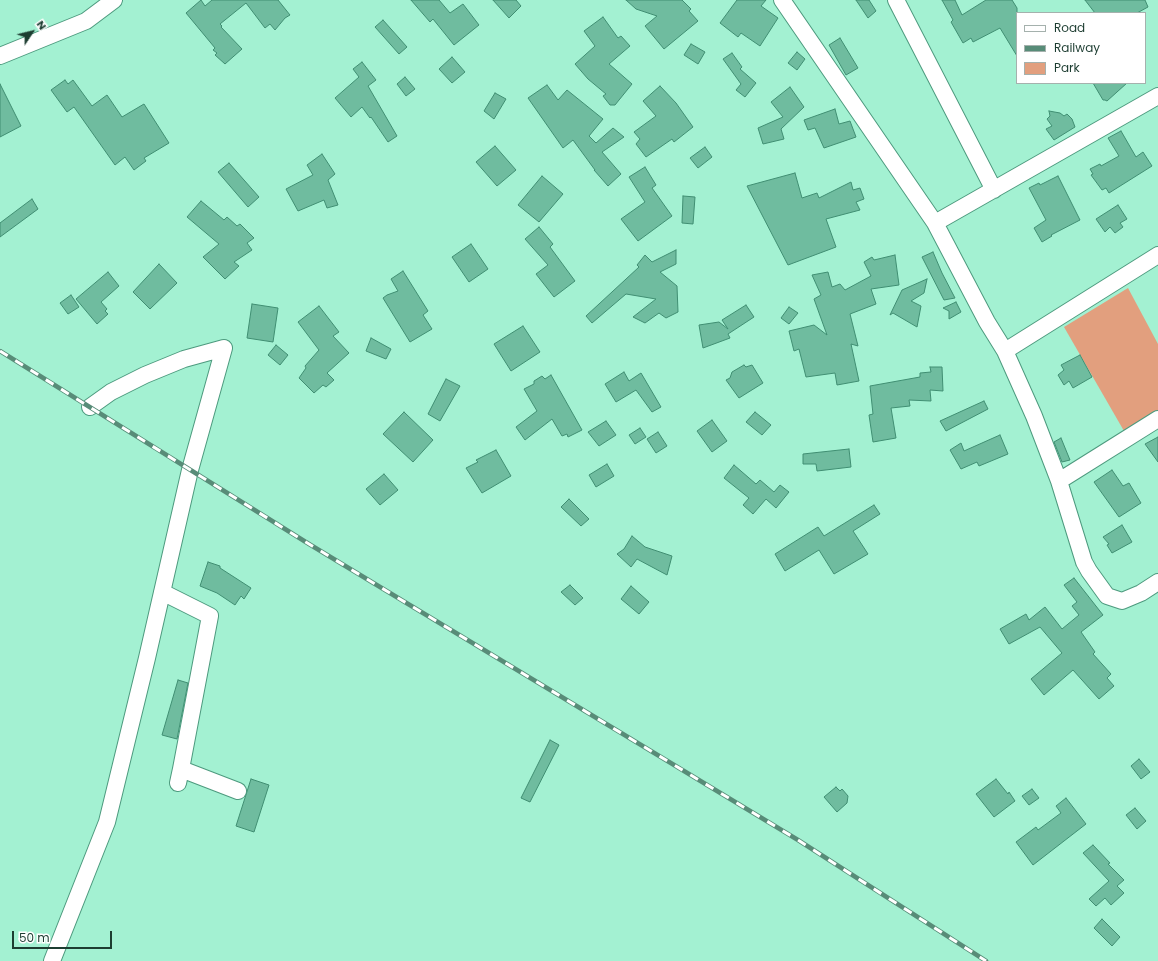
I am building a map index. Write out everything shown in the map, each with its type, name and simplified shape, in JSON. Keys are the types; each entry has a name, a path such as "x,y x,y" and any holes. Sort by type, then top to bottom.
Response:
{"street":[{"path":"0,56 86,21 114,0"},
{"path":"782,0 935,223 987,322 1005,351 1034,416 1059,481 1084,562 1107,596 1122,601 1141,593 1158,582"},
{"path":"896,0 994,190"},
{"path":"935,223 1158,96"},
{"path":"1005,351 1158,255"},
{"path":"52,961 107,822 190,470 224,348 184,359 145,375 111,392 90,407"},
{"path":"1059,481 1158,419"},
{"path":"162,592 210,616 179,776 238,791"}],"green space":[{"path":"1128,288 1158,344 1158,411 1124,431 1064,327"}],"building":[{"path":"201,0 205,6 212,0 278,0 290,15 285,18 275,30 270,24 265,28 246,3 220,24 222,26 221,27 242,49 225,64 215,55 217,53 213,50 215,48 186,13"},
{"path":"411,0 439,0 450,13 463,4 479,25 454,45 433,19 430,22"},
{"path":"493,0 516,0 521,6 509,18"},
{"path":"626,0 682,0 691,9 689,11 698,21 664,49 645,26 657,16 636,9"},
{"path":"737,0 766,0 761,6 778,18 760,46 741,33 738,37 720,23"},
{"path":"856,0 869,0 876,11 868,18"},
{"path":"942,0 955,0 962,15 986,0 1012,0 1017,8 1016,54 1000,28 973,42 971,38 963,43 951,22 953,20"},
{"path":"1085,0 1145,0 1148,7 1139,12 1094,12"},
{"path":"603,17 618,38 621,36 630,46 609,64 632,84 615,105 610,105 603,96 606,94 588,79 575,64 595,46 584,31"},
{"path":"383,20 407,47 399,54 375,27"},
{"path":"840,38 858,68 846,75 829,45"},
{"path":"691,44 705,52 698,64 684,55"},
{"path":"797,52 805,59 797,70 788,63"},
{"path":"732,53 742,67 740,69 756,83 745,97 736,90 741,84 723,59"},
{"path":"452,57 465,72 452,83 439,69"},
{"path":"362,62 376,80 368,86 397,136 388,142 371,117 370,118 362,107 351,117 335,98 359,77 353,69"},
{"path":"405,77 415,89 406,96 397,84"},
{"path":"65,80 68,84 73,80 92,106 107,95 122,117 144,104 169,143 144,158 146,161 134,170 125,157 115,165 74,107 67,112 51,90"},
{"path":"0,84 21,126 0,137"},
{"path":"1094,84 1126,84 1107,101 1103,100"},
{"path":"547,85 558,100 567,90 603,119 589,136 596,143 613,128 624,137 602,152 621,174 608,186 594,170 573,140 563,148 528,98"},
{"path":"660,86 676,103 693,127 674,142 672,139 646,157 636,144 640,139 634,132 656,116 643,101"},
{"path":"790,87 804,107 781,129 784,139 763,144 758,128 783,117 771,102"},
{"path":"495,93 506,99 494,119 484,111"},
{"path":"835,109 839,124 850,121 856,137 824,148 815,128 808,130 804,120"},
{"path":"1049,111 1060,113 1064,116 1067,114 1072,119 1075,127 1054,140 1046,129 1052,126 1047,119 1050,116"},
{"path":"1121,131 1136,157 1143,152 1152,166 1109,193 1106,188 1102,190 1091,175 1093,174 1090,169 1100,164 1101,166 1119,156 1108,138"},
{"path":"495,146 516,170 497,186 476,162"},
{"path":"705,147 712,157 698,168 690,158"},
{"path":"322,154 335,174 328,180 338,205 327,208 324,200 298,211 286,189 313,175 307,165"},
{"path":"229,163 259,197 248,207 218,172"},
{"path":"645,167 656,185 652,188 672,216 638,241 621,219 645,202 629,177"},
{"path":"795,173 802,198 817,193 819,198 851,182 853,190 860,188 864,199 856,202 860,210 826,219 836,247 788,265 747,186"},
{"path":"542,176 563,194 539,222 518,205"},
{"path":"1058,176 1080,220 1051,235 1052,236 1042,242 1034,228 1046,220 1029,188 1039,183 1040,185"},
{"path":"683,196 695,197 693,224 682,223"},
{"path":"32,199 38,209 0,237 0,223"},
{"path":"201,201 224,220 227,217 237,226 240,224 254,238 247,243 252,250 234,262 239,266 225,279 203,257 219,244 187,217"},
{"path":"1118,205 1127,219 1120,223 1123,227 1115,233 1110,227 1105,232 1096,219"},
{"path":"539,227 553,244 550,247 575,281 554,297 536,274 548,265 525,239"},
{"path":"471,244 488,269 469,282 452,257"},
{"path":"676,250 676,264 660,272 677,286 678,312 666,318 659,313 645,323 633,317 656,299 626,294 592,323 586,316 639,267 637,265 645,255 652,262"},
{"path":"933,252 955,298 944,300 922,257"},
{"path":"895,255 899,285 871,289 876,304 850,314 858,346 851,344 859,381 837,385 835,373 806,377 799,349 794,351 789,331 814,325 827,335 814,299 821,295 812,275 828,272 832,287 840,284 845,290 871,276 864,262 872,257 874,260"},
{"path":"159,264 177,283 150,309 133,292"},
{"path":"403,271 428,311 423,315 432,329 410,342 383,298 398,291 391,279"},
{"path":"108,272 119,286 101,302 107,309 105,311 108,314 97,324 76,299"},
{"path":"927,279 924,293 911,301 921,306 917,327 893,313 890,315 902,290"},
{"path":"71,295 79,307 68,314 60,303"},
{"path":"956,302 961,312 949,319 949,311 943,308"},
{"path":"252,304 278,308 273,342 247,338"},
{"path":"746,305 754,317 728,334 730,338 703,348 699,325 719,322 728,329 722,320"},
{"path":"319,306 339,332 333,336 349,353 327,373 334,380 326,387 323,385 314,393 299,378 306,368 305,366 319,350 298,322"},
{"path":"789,307 798,313 789,324 781,318"},
{"path":"523,326 540,352 511,371 494,344"},
{"path":"371,338 391,349 386,359 366,351"},
{"path":"276,345 288,355 280,365 268,355"},
{"path":"1080,355 1092,377 1073,388 1069,381 1064,385 1058,375 1064,370 1061,365"},
{"path":"744,365 746,367 752,365 763,383 739,398 726,380 730,378 732,372"},
{"path":"930,367 942,367 943,391 930,390 931,401 909,400 910,406 891,408 896,438 873,442 869,415 873,414 870,386 920,377 920,373 931,372"},
{"path":"624,372 629,381 641,373 661,407 652,412 636,390 616,402 605,384"},
{"path":"551,375 582,430 568,437 567,434 562,436 552,419 525,440 516,427 537,411 524,389 534,384 534,381 542,376 545,379"},
{"path":"446,379 460,386 440,421 428,414"},
{"path":"984,401 988,409 946,431 940,421"},
{"path":"404,412 433,440 413,462 383,434"},
{"path":"755,412 771,425 762,435 746,422"},
{"path":"712,420 727,441 712,452 697,431"},
{"path":"606,421 616,435 599,446 588,432"},
{"path":"640,428 646,437 635,444 629,435"},
{"path":"658,432 667,446 656,453 647,439"},
{"path":"1000,435 1008,454 979,466 977,462 961,469 950,450 961,443 964,451"},
{"path":"1158,437 1158,462 1145,444"},
{"path":"1061,438 1070,460 1062,462 1054,442"},
{"path":"849,449 851,467 817,471 816,464 803,464 803,454"},
{"path":"496,450 511,476 482,493 466,468 478,462 476,460"},
{"path":"607,464 614,476 596,487 589,475"},
{"path":"734,465 756,484 760,480 774,492 780,485 789,492 776,508 766,499 753,514 743,505 749,498 724,478"},
{"path":"1112,470 1123,486 1129,483 1141,503 1119,517 1094,482"},
{"path":"384,474 398,490 380,505 366,489"},
{"path":"569,499 589,519 581,526 561,507"},
{"path":"874,505 880,514 853,531 868,554 834,574 819,550 785,571 775,554 818,527 824,536"},
{"path":"1122,525 1132,542 1112,553 1107,545 1109,544 1103,537"},
{"path":"632,536 645,547 672,556 667,575 637,559 631,567 617,554 624,549"},
{"path":"208,562 220,566 220,568 251,588 244,599 241,596 235,605 217,593 200,586"},
{"path":"1074,578 1103,615 1081,632 1095,652 1093,654 1111,674 1107,678 1114,686 1099,699 1073,670 1044,695 1031,679 1062,653 1040,627 1009,644 1000,629 1026,614 1029,620 1045,607 1062,629 1079,615 1072,606 1077,602 1064,585"},
{"path":"570,585 583,598 575,605 561,592"},
{"path":"631,586 649,602 639,614 621,599"},
{"path":"178,680 188,683 177,739 162,735"},
{"path":"550,740 559,745 530,802 521,798"},
{"path":"1139,759 1150,772 1141,779 1131,766"},
{"path":"251,779 269,785 254,832 236,826"},
{"path":"996,779 1008,794 1009,792 1015,801 994,817 976,794"},
{"path":"836,787 840,791 842,789 848,796 847,803 837,812 824,797"},
{"path":"1032,789 1039,798 1029,805 1022,796"},
{"path":"1066,798 1086,824 1033,865 1016,842 1036,827 1038,830 1061,813 1056,806"},
{"path":"1135,808 1146,821 1137,829 1126,815"},
{"path":"1093,845 1110,863 1108,864 1124,880 1117,886 1124,893 1111,905 1105,898 1096,906 1089,899 1109,881 1083,853"},
{"path":"1102,919 1120,937 1112,946 1094,928"}],"railway":[{"path":"0,351 309,544 798,840 986,961"}]}
